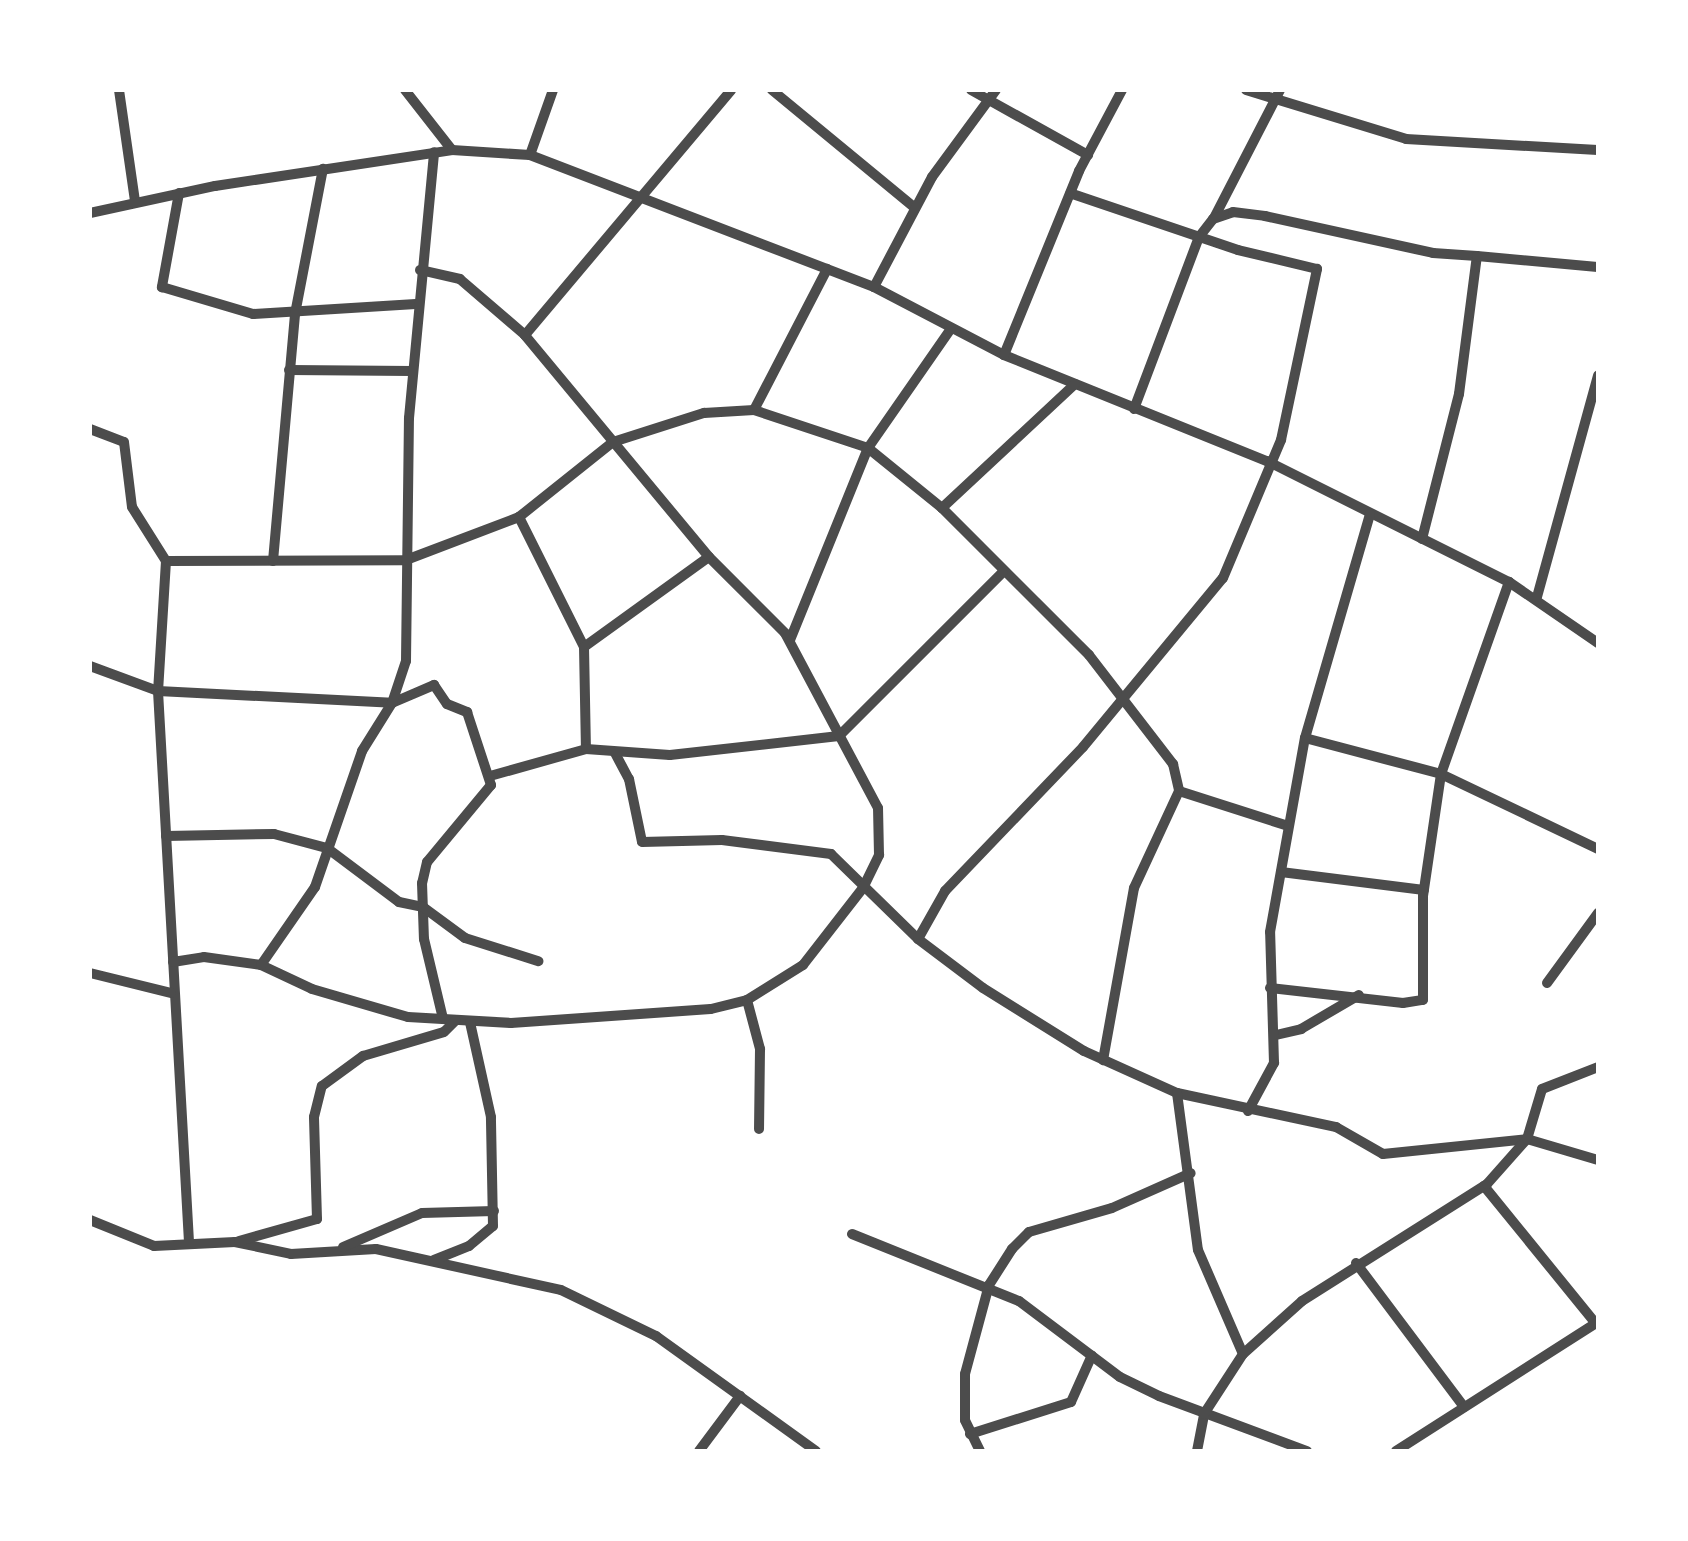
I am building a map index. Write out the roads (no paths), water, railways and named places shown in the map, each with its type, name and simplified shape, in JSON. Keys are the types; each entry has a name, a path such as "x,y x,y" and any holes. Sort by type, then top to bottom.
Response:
{"street":[{"path":"119,90 135,201"},
{"path":"406,90 452,150"},
{"path":"530,154 552,90"},
{"path":"525,334 731,90"},
{"path":"772,90 914,208"},
{"path":"971,90 1088,155"},
{"path":"874,287 914,208 996,90"},
{"path":"1004,355 1070,193 1122,90"},
{"path":"1246,90 1278,95 1406,139 1598,150"},
{"path":"1134,409 1199,237 1214,219 1278,95"},
{"path":"90,213 135,201 434,152 530,154 636,200 874,287 1004,355 1266,461 1510,582 1598,643"},
{"path":"261,964 315,886 362,750 392,703 406,661 412,371 434,152"},
{"path":"273,561 295,314 322,168"},
{"path":"918,939 968,865 1124,697 1223,578 1266,461 1281,440 1317,269 1199,237 1070,193"},
{"path":"179,194 162,287 253,314 416,304"},
{"path":"1214,219 1233,212 1433,254 1598,268"},
{"path":"1422,539 1460,394 1476,256"},
{"path":"754,410 827,269"},
{"path":"173,962 204,957 261,964 358,1004 470,1022 653,1014 747,1000 803,965 863,888 879,855 882,828 790,640 709,558 525,334 460,279 420,270"},
{"path":"790,640 868,448 950,330"},
{"path":"290,370 412,371"},
{"path":"1536,597 1598,375"},
{"path":"942,508 1075,384"},
{"path":"166,561 406,560 519,517 614,442 704,413 754,410 868,448 942,508 1124,697 1164,747 1179,790 1134,888 1103,1060"},
{"path":"90,429 124,442 132,507 166,561 158,692 173,962 171,993 189,1242"},
{"path":"1248,1110 1274,1063 1276,1035 1270,988 1280,872 1305,738 1370,514"},
{"path":"519,517 584,647 586,749"},
{"path":"584,647 709,558"},
{"path":"490,776 586,749 670,755 839,736 1002,573"},
{"path":"1270,988 1404,1003 1423,1000 1424,890 1441,774 1510,582"},
{"path":"90,666 158,692 392,703 434,684 447,704 467,712 490,776 481,800 427,862 423,907 449,1020 444,1032 364,1056 322,1086 314,1117 317,1219 235,1242"},
{"path":"1305,738 1441,774 1598,849"},
{"path":"615,752 629,779 642,842 722,840 831,854 918,939 1044,1028 1177,1094 1336,1126 1383,1154 1527,1140 1598,1160"},
{"path":"1179,790 1288,826"},
{"path":"166,836 274,834 327,848 399,902 423,907 465,938 538,961"},
{"path":"1280,872 1424,890"},
{"path":"1547,983 1598,913"},
{"path":"90,973 171,993"},
{"path":"1276,1035 1301,1030 1359,995"},
{"path":"747,1000 760,1048 758,1129"},
{"path":"434,1260 489,1234 494,1211 491,1117 470,1022"},
{"path":"1197,1451 1204,1414 1243,1354 1356,1264 1484,1186 1527,1140 1542,1088 1598,1067"},
{"path":"1177,1094 1203,1268 1243,1354"},
{"path":"980,1451 970,1434 966,1374 989,1285 1029,1232 1112,1208 1191,1173"},
{"path":"1396,1451 1597,1323 1484,1186"},
{"path":"343,1247 422,1213 494,1211"},
{"path":"90,1220 154,1246 235,1242 278,1253 343,1247 434,1260 537,1282 627,1319 816,1451"},
{"path":"852,1234 989,1285 1120,1376 1204,1414 1307,1451"},
{"path":"1356,1264 1464,1406"},
{"path":"970,1434 1071,1402 1092,1355"},
{"path":"699,1451 740,1396"}]}
